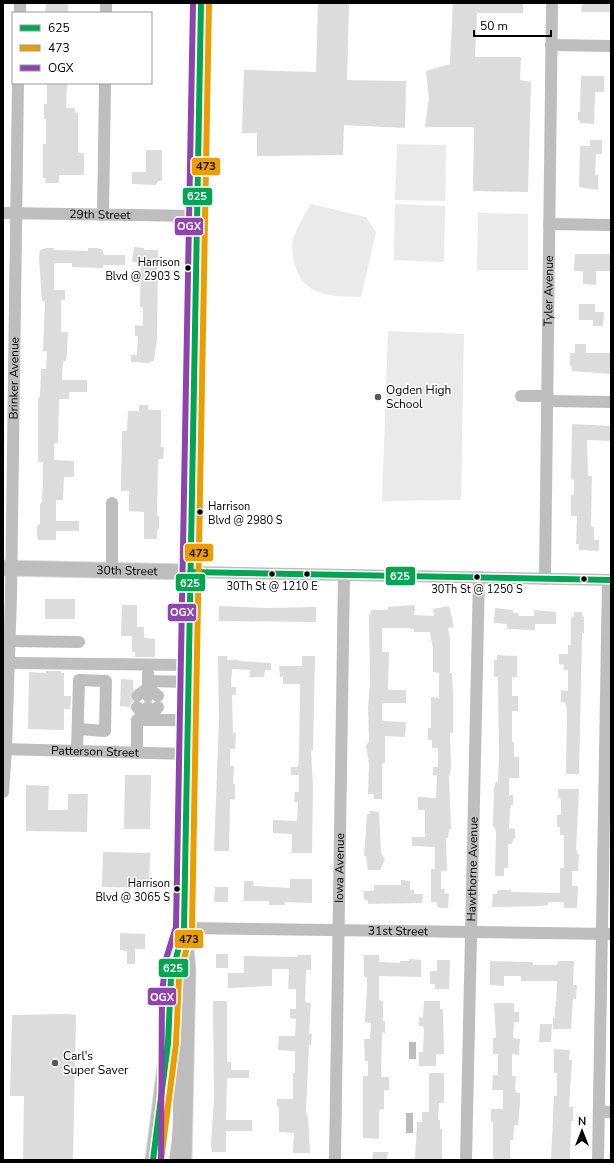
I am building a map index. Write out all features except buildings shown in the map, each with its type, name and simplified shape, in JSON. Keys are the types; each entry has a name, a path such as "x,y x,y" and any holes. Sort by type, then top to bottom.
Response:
{"main road":[{"path":"184,1160 188,958 184,928 200,3"},
{"name":"30th Street","path":"7,568 190,572"},
{"path":"153,1160 168,1043 171,977 184,928"}],"street":[{"name":"Tyler Avenue","path":"545,578 552,3"},
{"path":"551,45 611,46"},
{"name":"Brinker Avenue","path":"3,792 10,641 7,568 18,84"},
{"path":"103,215 105,84"},
{"name":"29th Street","path":"3,213 197,216"},
{"path":"549,224 611,225"},
{"path":"521,396 611,402"},
{"path":"112,504 112,570"},
{"name":"30th Street","path":"190,572 609,580"},
{"name":"Iowa Avenue","path":"335,1160 344,575"},
{"name":"Hawthorne Avenue","path":"466,1160 479,578"},
{"path":"598,1160 605,1112 609,580"},
{"path":"10,641 79,642"},
{"path":"9,663 189,665"},
{"path":"148,665 148,720"},
{"path":"77,751 79,680 106,681 105,731 78,729"},
{"path":"148,697 188,682"},
{"path":"137,752 137,720 188,720"},
{"name":"Patterson Street","path":"5,749 187,754"},
{"name":"31st Street","path":"184,928 607,934"},
{"path":"175,1160 177,1142 178,1042 187,981"},
{"path":"168,1043 170,1075 169,1160"}],"shaded area":[{"path":"397,144 446,145 445,201 395,200"},
{"path":"311,204 366,217 376,232 361,297 328,295 319,292 310,288 303,282 298,273 294,261 292,247 293,240 298,226"},
{"path":"395,204 445,206 444,262 394,260"},
{"path":"478,213 528,214 528,270 477,270"},
{"path":"388,331 464,334 461,500 382,501"},
{"path":"409,1042 416,1042 416,1059 409,1059"},
{"path":"406,1113 413,1113 413,1133 406,1133"}],"transit line":[{"name":"OGX","path":"161,1160 162,993 166,959 176,927 193,3"},
{"name":"625","path":"153,1160 168,1043 171,977 184,928 201,3"},
{"name":"473","path":"161,1160 176,1044 179,978 192,928 209,3"},
{"name":"625","path":"190,572 611,580"}],"place":[{"name":"Harrison Blvd @ 2903 S","path":"188,268"},
{"name":"Ogden High School","path":"378,397"},
{"name":"Harrison Blvd @ 2980 S","path":"200,512"},
{"name":"30Th St @ 1210 E","path":"272,574"},
{"name":"30Th St @ 1250 S","path":"477,577"},
{"name":"Harrison Blvd @ 3065 S","path":"177,889"},
{"name":"Carl's Super Saver","path":"55,1063"}]}
